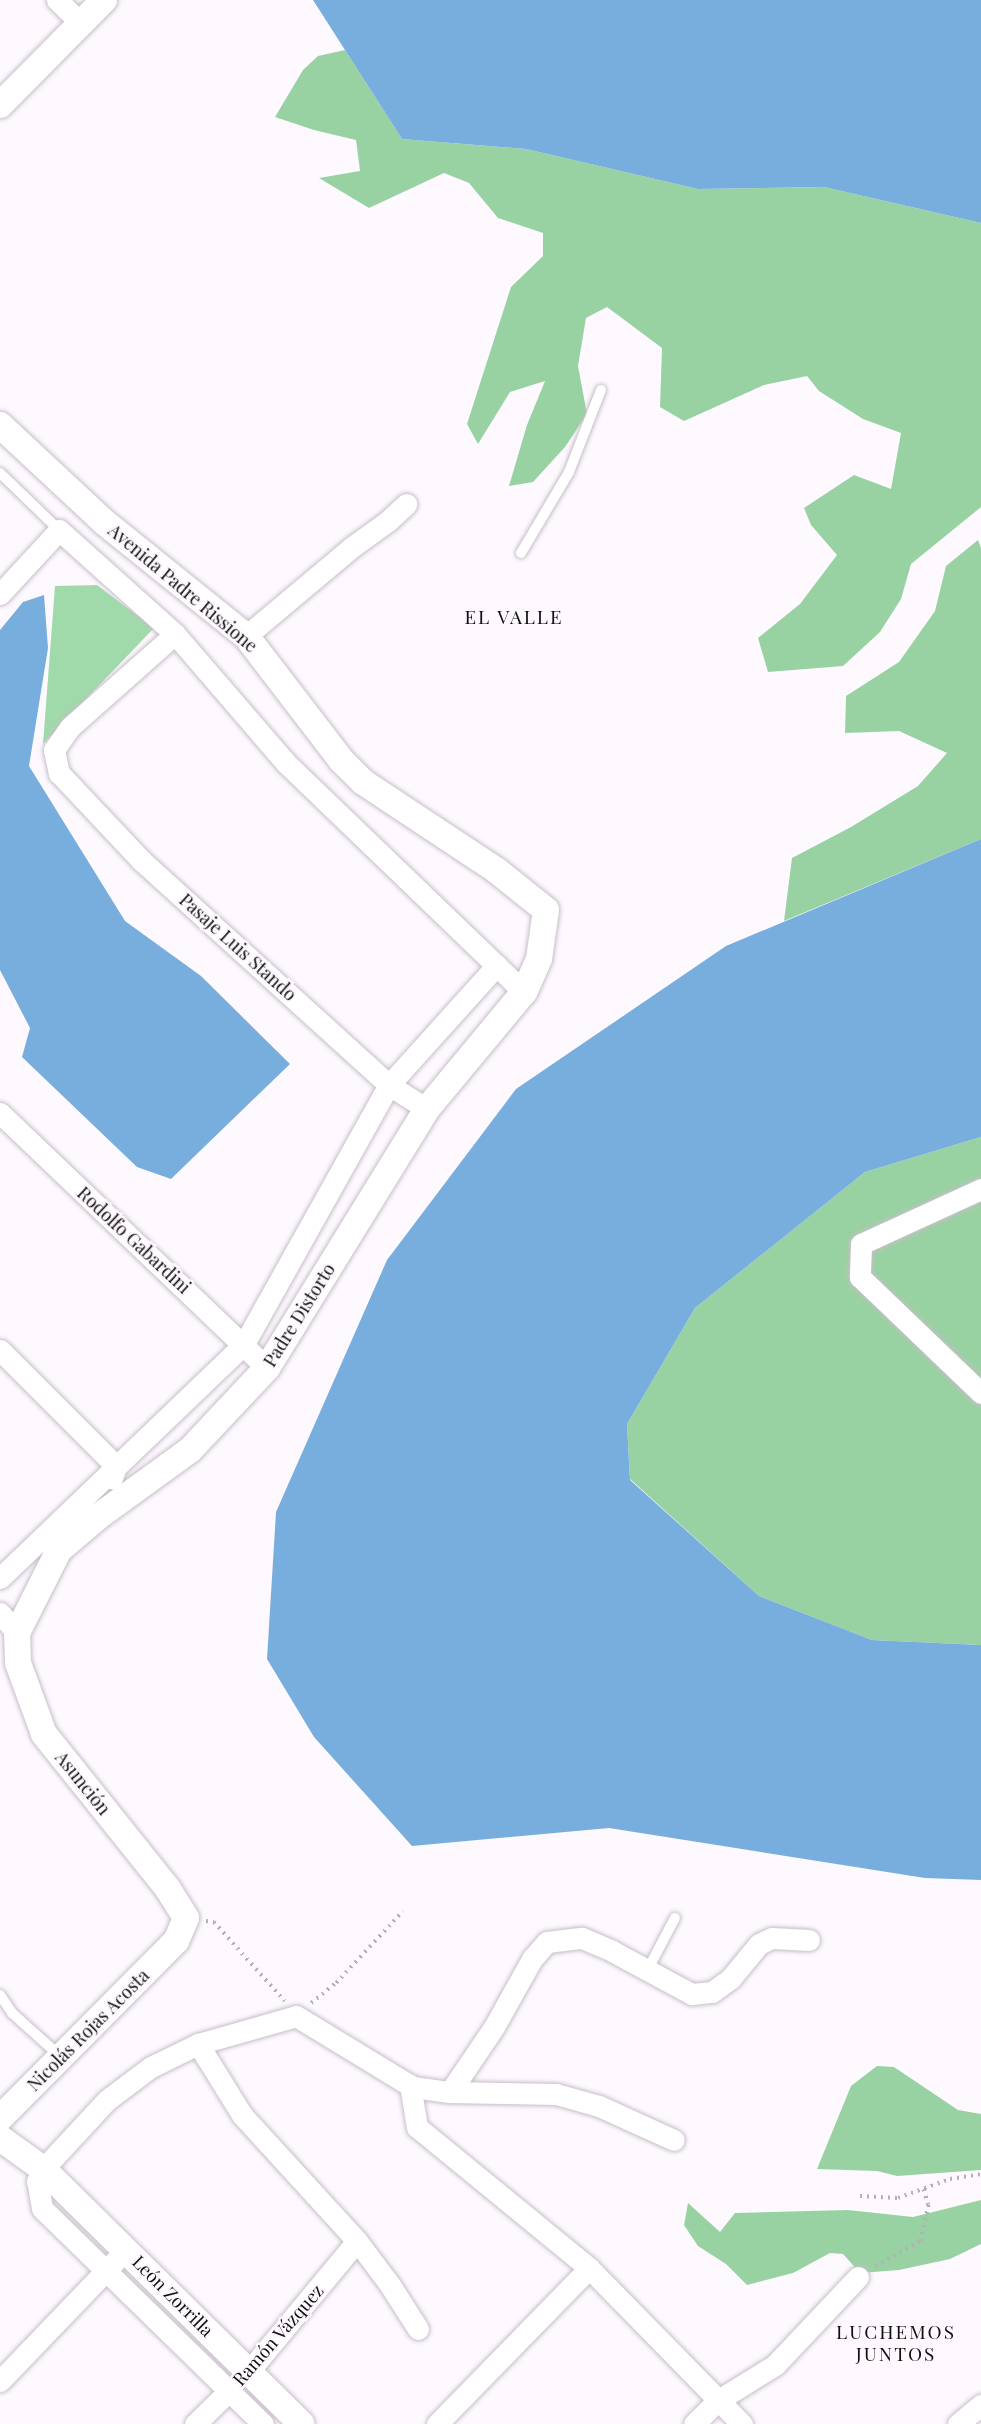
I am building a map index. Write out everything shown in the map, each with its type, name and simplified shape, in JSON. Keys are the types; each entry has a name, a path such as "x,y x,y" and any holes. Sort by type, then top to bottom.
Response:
{"street":[{"path":"57,0 80,22"},
{"path":"0,105 104,0"},
{"name":"Avenida Padre Rissione","path":"0,425 104,522 246,636 341,760 363,782 496,870 546,910 539,959"},
{"path":"246,636 352,547 388,522 406,504"},
{"path":"79,548 104,522"},
{"path":"0,594 59,530"},
{"name":"Avenida Padre Rissione","path":"59,530 175,634 285,763 524,992"},
{"name":"Pasaje Luis Stando","path":"175,634 70,727 54,750 59,773 142,861 389,1085 427,1109"},
{"name":"Padre Distorto","path":"17,1633 59,1550 99,1516 190,1450 267,1368 427,1109 524,992 539,959"},
{"name":"Padre Distorto","path":"0,1578 244,1344 389,1085 497,965"},
{"name":"Rodolfo Gabardini","path":"0,1113 267,1368"},
{"path":"981,1189 862,1244 860,1277 981,1392"},
{"path":"0,1350 116,1466 99,1516"},
{"path":"0,1613 17,1633"},
{"name":"Asunción","path":"17,1633 18,1663 44,1734 168,1889 181,1930"},
{"name":"Nicolás Rojas Acosta","path":"0,2118 62,2058 181,1930"},
{"path":"450,2092 494,2027 532,1959 547,1942 582,1938 692,1994 712,1992 731,1978 759,1944 772,1938 808,1940"},
{"path":"43,2169 107,2100 151,2067 198,2044 296,2016 410,2085 450,2092 556,2094 599,2106 674,2140"},
{"path":"198,2044 242,2115 357,2242 390,2285 418,2329"},
{"path":"410,2085 417,2127 589,2268 717,2401 743,2424"},
{"name":"León Zorrilla","path":"0,2138 43,2169 302,2424"},
{"name":"León Zorrilla","path":"43,2169 37,2181 42,2208 263,2424"},
{"name":"Ramón Vázquez","path":"249,2371 357,2242"},
{"path":"0,2381 107,2271 125,2247"},
{"path":"437,2424 589,2268"},
{"path":"694,2424 717,2401 775,2365 858,2277"},
{"name":"Ramón Vázquez","path":"195,2424 230,2390"},
{"path":"958,2424 981,2405"}],"lane":[{"path":"520,553 569,472 601,390"},
{"path":"0,473 59,530"},
{"path":"647,1971 675,1918"},
{"path":"0,1995 12,2013 62,2058"},
{"name":"Ramón Vázquez","path":"230,2390 249,2371"}],"path":[{"path":"181,1930 214,1922 274,1985 296,2016 337,1983 403,1911"},
{"path":"860,2196 898,2198 950,2179 981,2174"},
{"path":"858,2277 920,2241 928,2205 923,2189"}],"green space":[{"path":"345,50 402,139 526,149 698,189 824,187 981,223 981,507 911,564 901,599 880,632 843,666 768,672 758,638 800,604 837,555 811,525 804,508 854,475 891,489 901,433 863,419 819,391 807,376 764,385 684,421 660,407 662,348 607,307 586,318 578,366 587,414 565,447 533,482 509,486 527,425 545,381 510,392 478,444 467,424 511,287 543,256 543,233 498,218 469,183 444,173 369,208 319,178 360,171 356,140 275,117 303,70 318,56"},
{"path":"978,540 981,548 981,839 784,921 792,858 851,827 918,786 947,753 899,731 845,733 846,696 899,662 935,611 946,566"},
{"path":"97,585 154,628 43,744 55,586"},
{"path":"981,1137 981,1645 872,1640 759,1596 630,1479 627,1424 695,1308 865,1172"},
{"path":"877,2066 894,2067 958,2110 981,2114 981,2170 897,2176 877,2171 817,2169 851,2086"},
{"path":"981,2200 981,2244 950,2259 899,2270 860,2273 843,2254 830,2253 793,2273 747,2285 726,2264 698,2246 684,2225 688,2203 720,2232 735,2213 848,2210 913,2217"}],"water":[{"path":"313,0 981,0 981,223 824,187 698,189 526,149 402,139"},
{"path":"44,595 48,648 29,766 125,921 201,976 290,1064 171,1179 137,1167 22,1057 30,1028 0,970 0,630 23,602"},
{"path":"981,839 981,1137 865,1172 695,1308 627,1424 630,1480 759,1596 872,1640 981,1645 981,1880 925,1878 609,1828 412,1846 314,1737 267,1659 276,1512 387,1260 516,1089 726,946"}],"district":[{"name":"EL VALLE","path":"514,617"},
{"name":"LUCHEMOS JUNTOS","path":"896,2343"}]}
